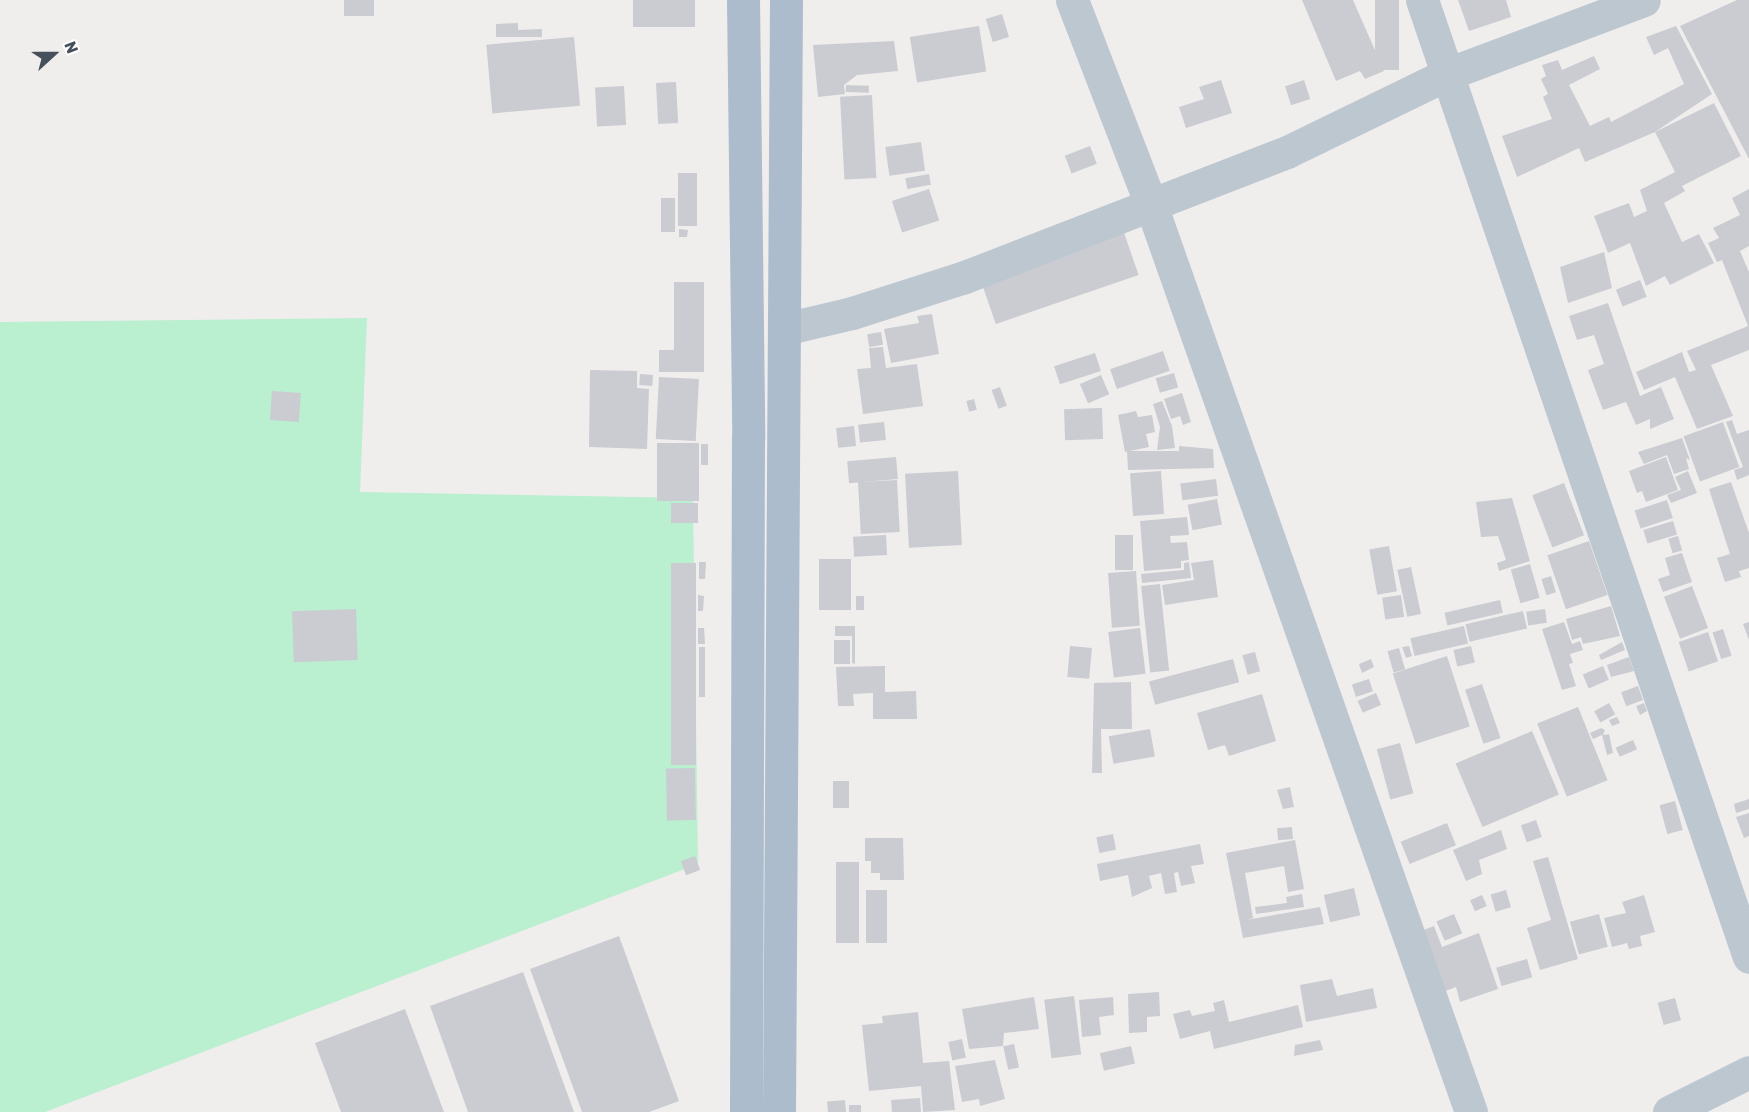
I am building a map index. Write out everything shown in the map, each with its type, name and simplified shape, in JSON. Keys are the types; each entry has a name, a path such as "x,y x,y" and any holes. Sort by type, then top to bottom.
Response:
{"main road":[{"path":"743,0 748,437 746,1112"},
{"path":"779,1112 786,0"}],"street":[{"path":"1072,0 1150,202 1471,1112"},
{"path":"1422,0 1450,73 1749,957"},
{"path":"784,329 852,313 962,278 1150,202 1287,152 1450,73 1644,0"},
{"path":"1669,1112 1746,1080"}],"green space":[{"path":"367,318 360,492 693,498 698,864 45,1112 0,1112 0,322"}],"building":[{"path":"344,0 374,0 374,16 344,16"},
{"path":"633,0 695,0 695,27 633,27"},
{"path":"1302,0 1353,0 1384,71 1365,79 1360,71 1336,81"},
{"path":"1375,0 1399,0 1399,70 1375,70"},
{"path":"1458,0 1506,0 1511,17 1469,31"},
{"path":"1737,0 1749,0 1749,159 1680,26"},
{"path":"1002,14 1009,37 993,42 986,19"},
{"path":"518,23 518,30 542,29 542,37 496,37 496,24"},
{"path":"979,26 986,71 917,82 910,37"},
{"path":"1676,26 1712,94 1655,132 1585,162 1579,148 1517,177 1502,136 1552,119 1543,97 1548,94 1541,79 1546,76 1542,65 1558,60 1562,70 1594,56 1600,69 1569,85 1590,126 1609,117 1611,122 1684,84 1668,48 1654,55 1646,37"},
{"path":"574,37 580,106 492,113 486,45"},
{"path":"894,41 898,71 857,75 844,85 845,94 818,97 813,45"},
{"path":"1221,80 1232,113 1186,128 1179,107 1204,99 1199,87"},
{"path":"1304,80 1310,99 1291,105 1285,86"},
{"path":"676,82 678,123 658,124 656,83"},
{"path":"846,85 869,86 869,93 846,92"},
{"path":"624,86 626,125 597,126 595,88"},
{"path":"872,95 876,178 844,180 840,97"},
{"path":"1714,103 1741,156 1682,186 1685,191 1664,203 1682,242 1699,234 1714,263 1670,285 1665,276 1646,286 1630,243 1608,253 1594,216 1629,203 1634,217 1647,211 1640,190 1675,172 1655,132"},
{"path":"921,142 925,171 889,176 885,147"},
{"path":"1090,146 1097,164 1072,173 1065,156"},
{"path":"678,173 697,173 697,226 678,226"},
{"path":"929,174 931,185 907,189 905,178"},
{"path":"929,189 939,220 902,232 892,201"},
{"path":"1749,189 1749,246 1740,251 1749,272 1749,350 1711,365 1733,416 1697,429 1675,377 1644,390 1636,372 1682,352 1689,372 1696,370 1687,351 1748,326 1722,260 1717,262 1708,243 1719,238 1713,228 1740,215 1732,198"},
{"path":"661,198 675,198 675,232 661,232"},
{"path":"1120,221 1139,275 996,324 977,270"},
{"path":"679,229 688,230 687,237 679,237"},
{"path":"1604,252 1612,288 1568,303 1560,267"},
{"path":"1640,280 1647,297 1623,306 1616,290"},
{"path":"674,282 704,282 704,372 659,372 659,350 674,350"},
{"path":"1608,303 1640,396 1661,387 1674,419 1650,429 1650,419 1636,425 1626,402 1603,410 1588,370 1604,364 1594,335 1577,340 1569,316"},
{"path":"932,314 939,354 891,363 884,329 919,323 917,316"},
{"path":"881,332 883,345 869,347 867,334"},
{"path":"883,347 886,368 917,364 923,406 863,414 857,369 871,368 869,348"},
{"path":"1163,351 1170,371 1117,389 1110,369"},
{"path":"1095,353 1101,371 1060,384 1054,366"},
{"path":"590,370 637,371 637,388 649,389 647,449 589,447"},
{"path":"1174,373 1178,387 1160,393 1156,378"},
{"path":"640,374 653,375 652,386 639,385"},
{"path":"1101,375 1109,394 1088,403 1080,384"},
{"path":"659,377 699,379 696,441 656,439"},
{"path":"1000,387 1007,406 998,409 992,390"},
{"path":"272,391 301,393 299,422 270,420"},
{"path":"1182,393 1191,422 1183,425 1180,416 1171,419 1164,399"},
{"path":"974,399 977,410 969,412 966,401"},
{"path":"1162,401 1172,426 1175,448 1157,450 1160,427 1153,404"},
{"path":"1102,408 1103,439 1065,440 1064,409"},
{"path":"1136,411 1138,417 1152,415 1155,432 1146,434 1149,447 1125,452 1118,415"},
{"path":"1732,420 1737,434 1749,430 1749,475 1737,480 1734,470 1743,467 1726,422"},
{"path":"884,422 886,440 860,443 858,425"},
{"path":"1723,422 1739,467 1700,481 1684,436"},
{"path":"854,426 856,446 838,448 836,428"},
{"path":"1682,438 1690,460 1686,458 1689,469 1674,474 1667,455 1644,464 1638,452"},
{"path":"657,443 699,443 699,501 657,501"},
{"path":"701,444 708,444 708,465 701,465"},
{"path":"1179,446 1213,449 1214,468 1128,470 1127,451 1179,451"},
{"path":"896,457 898,479 849,483 847,461"},
{"path":"1666,457 1678,490 1646,502 1642,491 1637,493 1629,471"},
{"path":"958,471 962,545 909,548 905,474"},
{"path":"1161,471 1164,514 1133,516 1130,473"},
{"path":"1688,471 1697,493 1671,503 1667,495 1681,490 1675,477"},
{"path":"1216,479 1218,496 1182,500 1180,483"},
{"path":"897,480 900,532 861,534 858,482"},
{"path":"1731,482 1749,533 1749,568 1739,571 1741,577 1725,582 1717,558 1730,554 1709,489"},
{"path":"1564,483 1584,535 1552,547 1532,495"},
{"path":"1512,498 1530,561 1499,571 1497,563 1506,560 1498,536 1481,537 1476,502"},
{"path":"1217,499 1222,525 1193,530 1188,505"},
{"path":"1667,500 1673,518 1641,529 1635,511"},
{"path":"671,503 698,503 698,523 671,523"},
{"path":"1187,517 1189,535 1170,536 1171,543 1187,542 1189,560 1181,561 1181,568 1144,571 1140,521"},
{"path":"1673,521 1677,534 1647,543 1643,530"},
{"path":"886,535 887,555 854,557 853,537"},
{"path":"1115,535 1133,535 1133,570 1115,570"},
{"path":"1678,536 1682,550 1673,553 1668,539"},
{"path":"1589,541 1608,595 1566,609 1547,555"},
{"path":"1389,546 1397,591 1377,595 1369,549"},
{"path":"1682,553 1692,582 1663,592 1658,579 1670,575 1665,558"},
{"path":"819,559 851,559 851,610 819,610"},
{"path":"1213,560 1218,597 1165,605 1162,585 1194,580 1191,563"},
{"path":"699,562 706,562 705,579 699,579"},
{"path":"1189,562 1191,578 1142,583 1141,574 1184,570 1184,563"},
{"path":"671,563 696,563 696,765 671,765"},
{"path":"1530,564 1540,598 1520,603 1511,570"},
{"path":"1411,567 1421,614 1407,617 1397,570"},
{"path":"1136,571 1140,626 1112,628 1108,573"},
{"path":"1551,576 1556,592 1546,595 1541,579"},
{"path":"1160,584 1169,671 1150,673 1141,586"},
{"path":"1692,586 1708,628 1680,639 1664,597"},
{"path":"698,595 704,596 703,611 698,611"},
{"path":"1401,595 1404,617 1385,619 1382,598"},
{"path":"856,596 864,596 864,610 856,610"},
{"path":"1500,600 1503,613 1447,625 1444,613"},
{"path":"1611,606 1620,636 1583,644 1581,637 1572,640 1566,619"},
{"path":"356,609 358,660 294,662 292,611"},
{"path":"1545,609 1547,623 1528,626 1526,612"},
{"path":"1523,611 1527,629 1470,642 1466,624"},
{"path":"1564,622 1572,644 1580,641 1583,650 1570,654 1573,663 1569,664 1576,686 1562,690 1542,629"},
{"path":"1749,622 1749,640 1743,624"},
{"path":"835,626 855,626 855,664 852,663 852,636 835,636"},
{"path":"1464,626 1468,644 1414,656 1410,638"},
{"path":"698,628 704,628 705,644 698,644"},
{"path":"1140,628 1146,674 1114,678 1108,632"},
{"path":"1723,629 1732,656 1721,659 1713,632"},
{"path":"1708,632 1718,661 1689,671 1679,642"},
{"path":"834,640 850,640 850,664 834,664"},
{"path":"1622,642 1625,650 1601,660 1599,655"},
{"path":"1070,646 1092,648 1089,679 1067,677"},
{"path":"1409,646 1412,656 1406,658 1402,647"},
{"path":"1471,646 1475,663 1457,667 1453,650"},
{"path":"699,647 705,647 705,697 699,697"},
{"path":"1399,648 1405,669 1394,672 1387,651"},
{"path":"1255,652 1260,671 1248,675 1242,655"},
{"path":"1447,656 1470,726 1416,744 1393,674"},
{"path":"1629,657 1634,671 1611,677 1607,665"},
{"path":"1233,659 1239,682 1155,705 1149,682"},
{"path":"1371,659 1374,667 1362,673 1359,664"},
{"path":"885,666 885,692 916,691 917,719 873,719 873,693 853,694 854,706 838,706 836,667"},
{"path":"1603,666 1609,680 1589,688 1583,675"},
{"path":"1369,679 1373,691 1356,697 1352,685"},
{"path":"1131,682 1132,729 1101,729 1102,773 1092,773 1094,683"},
{"path":"1482,684 1501,738 1484,744 1465,690"},
{"path":"1638,686 1643,700 1626,706 1621,692"},
{"path":"1376,693 1381,705 1363,713 1358,701"},
{"path":"1262,694 1276,741 1229,756 1225,745 1208,750 1197,713"},
{"path":"1609,703 1615,714 1600,723 1594,711"},
{"path":"1644,703 1647,711 1640,715 1636,706"},
{"path":"1578,707 1608,780 1567,797 1537,723"},
{"path":"1617,717 1620,723 1612,726 1609,720"},
{"path":"1601,728 1605,730 1603,735 1609,734 1613,753 1607,755 1602,735 1593,739 1590,733"},
{"path":"1150,729 1155,757 1114,764 1109,736"},
{"path":"1532,731 1559,795 1483,827 1456,763"},
{"path":"1633,740 1637,749 1620,757 1616,748"},
{"path":"1400,743 1413,793 1390,799 1377,749"},
{"path":"695,768 696,820 667,820 666,769"},
{"path":"833,781 849,781 849,808 833,808"},
{"path":"1290,787 1294,807 1283,809 1277,790"},
{"path":"1749,799 1749,809 1736,813 1734,804"},
{"path":"1675,801 1683,830 1667,834 1660,805"},
{"path":"1749,813 1749,836 1744,838 1736,817"},
{"path":"1536,820 1542,837 1527,842 1521,825"},
{"path":"1447,823 1456,845 1410,864 1401,842"},
{"path":"1292,827 1293,839 1278,840 1277,828"},
{"path":"1501,830 1507,849 1479,860 1482,874 1466,881 1453,850"},
{"path":"1113,834 1116,850 1099,853 1096,837"},
{"path":"865,838 903,838 904,880 880,880 880,873 871,873 871,861 865,861"},
{"path":"1295,840 1304,889 1288,892 1284,866 1245,873 1253,918 1246,920 1320,907 1324,924 1243,938 1226,853"},
{"path":"1200,844 1204,864 1191,866 1195,883 1181,886 1178,872 1174,873 1177,892 1165,894 1161,873 1149,876 1152,888 1132,897 1128,875 1100,881 1097,864"},
{"path":"695,856 700,870 686,875 681,861"},
{"path":"1548,857 1578,959 1540,970 1527,928 1551,920 1533,861"},
{"path":"836,862 859,862 859,943 836,943"},
{"path":"1354,888 1360,915 1330,922 1324,895"},
{"path":"866,890 887,890 887,943 866,943"},
{"path":"1506,890 1511,907 1496,912 1491,894"},
{"path":"1302,894 1304,907 1256,914 1255,907 1287,903 1286,897"},
{"path":"1482,895 1487,906 1475,911 1470,900"},
{"path":"1644,895 1655,932 1640,936 1642,946 1629,949 1627,943 1612,947 1604,918 1626,913 1622,902"},
{"path":"1454,914 1462,933 1445,941 1437,921"},
{"path":"1599,914 1608,947 1579,955 1570,922"},
{"path":"1434,926 1442,947 1479,933 1498,989 1460,1002 1456,987 1438,994 1416,933"},
{"path":"619,936 679,1101 649,1112 582,1112 530,969"},
{"path":"1527,959 1532,977 1501,986 1496,968"},
{"path":"523,972 574,1112 468,1112 430,1006"},
{"path":"1332,979 1337,996 1373,988 1377,1008 1306,1022 1300,985"},
{"path":"1159,992 1160,1016 1147,1017 1147,1032 1129,1033 1128,994"},
{"path":"1074,996 1081,1055 1051,1058 1044,1000"},
{"path":"1034,997 1039,1029 1004,1033 1003,1046 969,1049 962,1009"},
{"path":"1113,997 1114,1015 1099,1017 1101,1035 1082,1037 1079,1000"},
{"path":"1675,998 1681,1020 1664,1025 1658,1003"},
{"path":"1224,1000 1229,1022 1298,1005 1303,1027 1214,1049 1210,1031 1180,1039 1173,1014 1190,1010 1192,1016 1215,1011 1213,1003"},
{"path":"405,1009 444,1112 341,1112 315,1043"},
{"path":"918,1012 923,1063 949,1061 955,1110 923,1112 921,1086 869,1091 862,1025 883,1023 882,1016"},
{"path":"962,1039 966,1058 952,1060 948,1042"},
{"path":"1320,1040 1323,1050 1294,1056 1295,1045"},
{"path":"1014,1044 1019,1067 1008,1070 1003,1046"},
{"path":"1131,1046 1135,1064 1104,1071 1100,1053"},
{"path":"995,1060 1005,1099 980,1106 979,1099 962,1102 955,1066"},
{"path":"920,1098 921,1112 892,1112 891,1100"},
{"path":"845,1100 846,1112 828,1112 827,1102"},
{"path":"849,1105 861,1105 861,1112 849,1112"}]}
